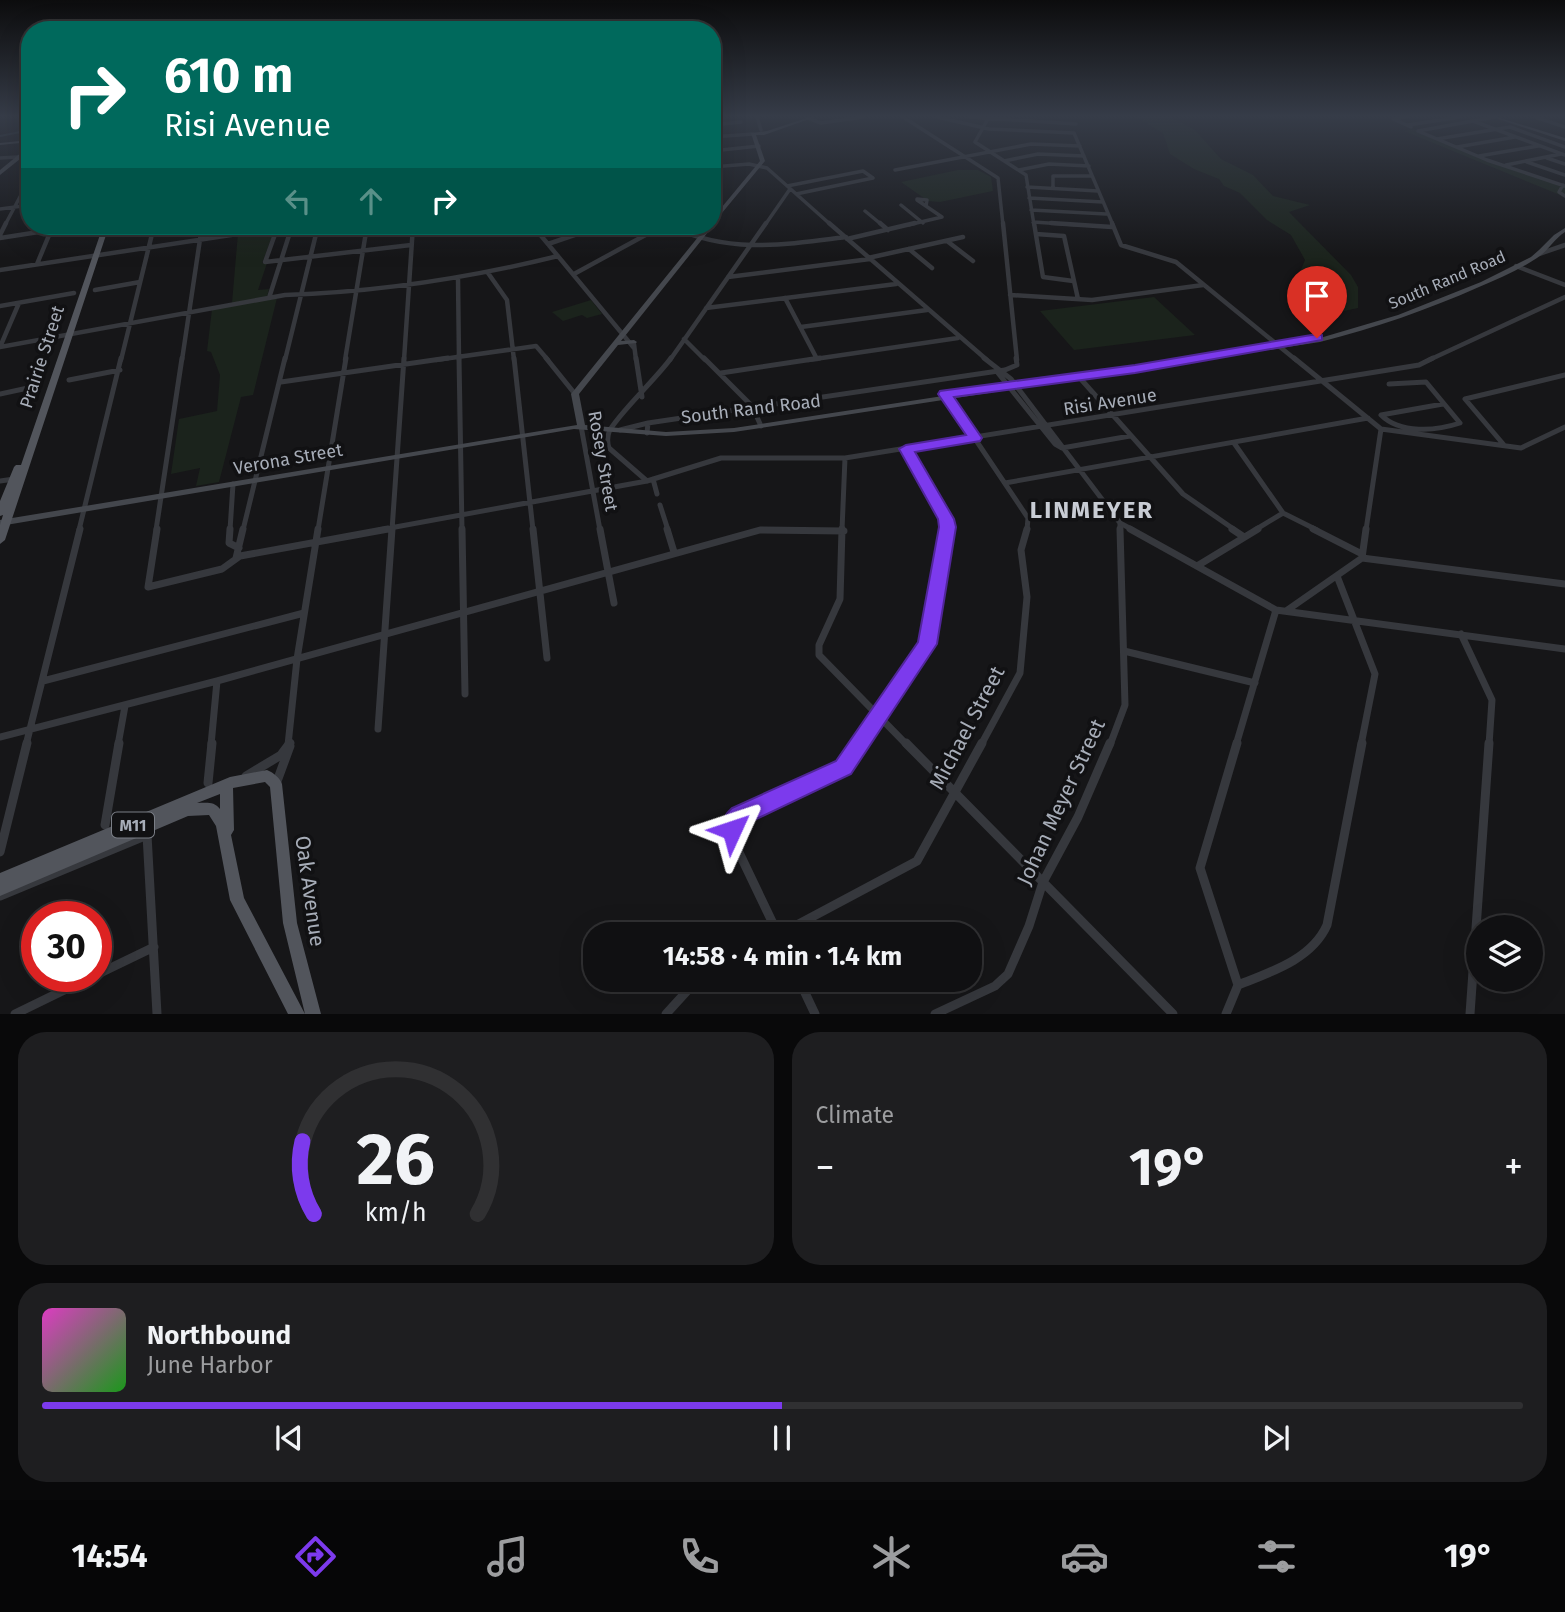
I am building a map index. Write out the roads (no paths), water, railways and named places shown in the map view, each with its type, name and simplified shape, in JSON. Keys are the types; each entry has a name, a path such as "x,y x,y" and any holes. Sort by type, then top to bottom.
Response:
{"main road":[{"path":"721,213 760,165"},
{"name":"South Rand Road","path":"581,426 615,430 647,428 692,434 761,426 1190,360 1364,329 1426,306 1516,266 1539,254 1565,230"},
{"name":"Prairie Street","path":"0,540 2,519 13,479 37,420 101,235"},
{"path":"575,394 626,326 703,235"},
{"path":"607,354 619,343 626,326"},
{"name":"Prairie Street","path":"2,519 67,335"},
{"path":"619,343 633,344"},
{"name":"Rosey Street","path":"575,394 581,426"},
{"name":"Verona Street","path":"2,519 161,496 581,426"},
{"name":"M11","path":"0,880 231,783 271,780"},
{"name":"Oak Avenue","path":"271,780 290,923 313,1013"},
{"path":"224,841 231,783"},
{"name":"M11","path":"0,889 188,810 206,807 216,811 232,885 245,918 297,1013"}],"street":[{"path":"895,170 924,164"},
{"path":"647,428 752,406 996,371 1011,368 1018,363 998,178 979,164"},
{"path":"1010,164 1026,175 1043,277 1073,281"},
{"path":"1019,170 1047,164"},
{"path":"1055,164 1089,166 1106,214 1121,245 1176,262 1381,429 1528,447 1565,427"},
{"path":"1534,164 1565,175"},
{"path":"721,167 760,165 767,168 996,371 1012,386 1120,523 1281,611 1565,649"},
{"path":"1503,165 1563,184 1559,192 1565,196"},
{"path":"1536,174 1547,169"},
{"path":"657,494 650,480 609,448 607,441 652,385 789,187 861,172 873,178 796,194"},
{"path":"1053,188 1053,176 1092,176"},
{"path":"1027,187 1098,191"},
{"path":"0,236 21,195"},
{"path":"1029,198 1103,202"},
{"path":"901,205 923,222"},
{"path":"0,209 21,206"},
{"path":"687,235 698,241 748,248 846,238 942,217 926,206"},
{"path":"1031,210 1106,214"},
{"path":"864,211 888,230"},
{"path":"1033,222 1112,227"},
{"path":"0,236 21,233"},
{"path":"1035,233 1064,236 1078,299"},
{"path":"37,264 49,235"},
{"path":"0,852 152,235"},
{"path":"161,496 200,235"},
{"path":"0,270 221,235"},
{"path":"275,235 265,262 411,245"},
{"path":"269,298 288,235"},
{"path":"238,554 316,235"},
{"path":"271,780 291,741 297,659 366,235"},
{"path":"378,729 412,235"},
{"path":"540,235 574,274 626,326 633,344 642,397"},
{"path":"548,244 574,235"},
{"path":"574,274 646,235"},
{"path":"728,277 869,259 963,237"},
{"path":"947,241 973,261"},
{"name":"South Rand Road","path":"1539,254 1565,244"},
{"path":"1558,248 1565,250"},
{"path":"909,249 932,268"},
{"path":"0,347 269,298 458,278 558,256"},
{"path":"1516,266 1565,285"},
{"path":"488,273 507,300 547,658"},
{"path":"458,278 465,694"},
{"path":"95,290 140,282"},
{"path":"706,308 896,284"},
{"path":"1010,295 1092,300 1203,285"},
{"path":"289,295 305,287"},
{"path":"0,306 74,293"},
{"name":"Risi Avenue","path":"161,496 147,587 222,569 238,554 462,516 650,480 721,458 845,458 1323,382 1429,362 1565,297"},
{"path":"785,298 817,359"},
{"path":"0,347 19,303"},
{"path":"801,327 927,310"},
{"path":"721,373 958,338"},
{"path":"684,340 752,406 761,426"},
{"path":"281,382 513,348"},
{"name":"Rosey Street","path":"513,348 540,348 575,394"},
{"path":"69,380 120,370"},
{"path":"1504,445 1465,400 1565,375"},
{"path":"1079,377 1183,494 1244,537"},
{"path":"1390,384 1422,380 1460,423 1446,428 1395,426 1381,416 1443,404"},
{"path":"640,383 652,385"},
{"path":"0,394 37,386"},
{"name":"Michael Street","path":"802,922 912,865 919,858 1018,679 1022,666 1027,597 1021,550 1029,523 947,396"},
{"path":"1005,483 1368,418"},
{"name":"Rosey Street","path":"581,426 614,603"},
{"path":"1446,428 1450,438"},
{"path":"1226,1013 1238,985 1200,868 1255,683 1281,611 1337,576 1362,556 1381,429"},
{"path":"1062,448 1130,436"},
{"path":"1234,443 1283,513 1362,556 1565,584"},
{"path":"773,922 733,839 734,821 841,770 927,644 947,535 946,519 906,449"},
{"path":"845,458 840,599 818,649 824,661 1173,1013"},
{"path":"0,481 13,479"},
{"path":"233,484 229,543 238,554"},
{"path":"660,505 674,552"},
{"path":"1197,566 1283,513"},
{"name":"Johan Meyer Street","path":"934,1013 1004,979 1029,926 1043,882 1078,817 1125,709 1120,523"},
{"path":"0,737 218,681 608,570 768,528 844,531"},
{"path":"1238,985 1277,968 1315,945 1326,932 1375,677 1337,576"},
{"path":"43,681 304,613"},
{"path":"1461,634 1492,700 1470,1013"},
{"path":"1124,651 1255,683"},
{"path":"208,783 218,681"},
{"path":"105,825 125,706"},
{"path":"231,783 274,760 291,741"},
{"path":"0,897 147,835 157,1013"},
{"path":"112,967 154,947"},
{"path":"15,1013 60,992"},
{"path":"666,1013 686,992"},
{"path":"805,992 815,1013"}],"district":[{"name":"LINMEYER","path":"1092,510"}]}
